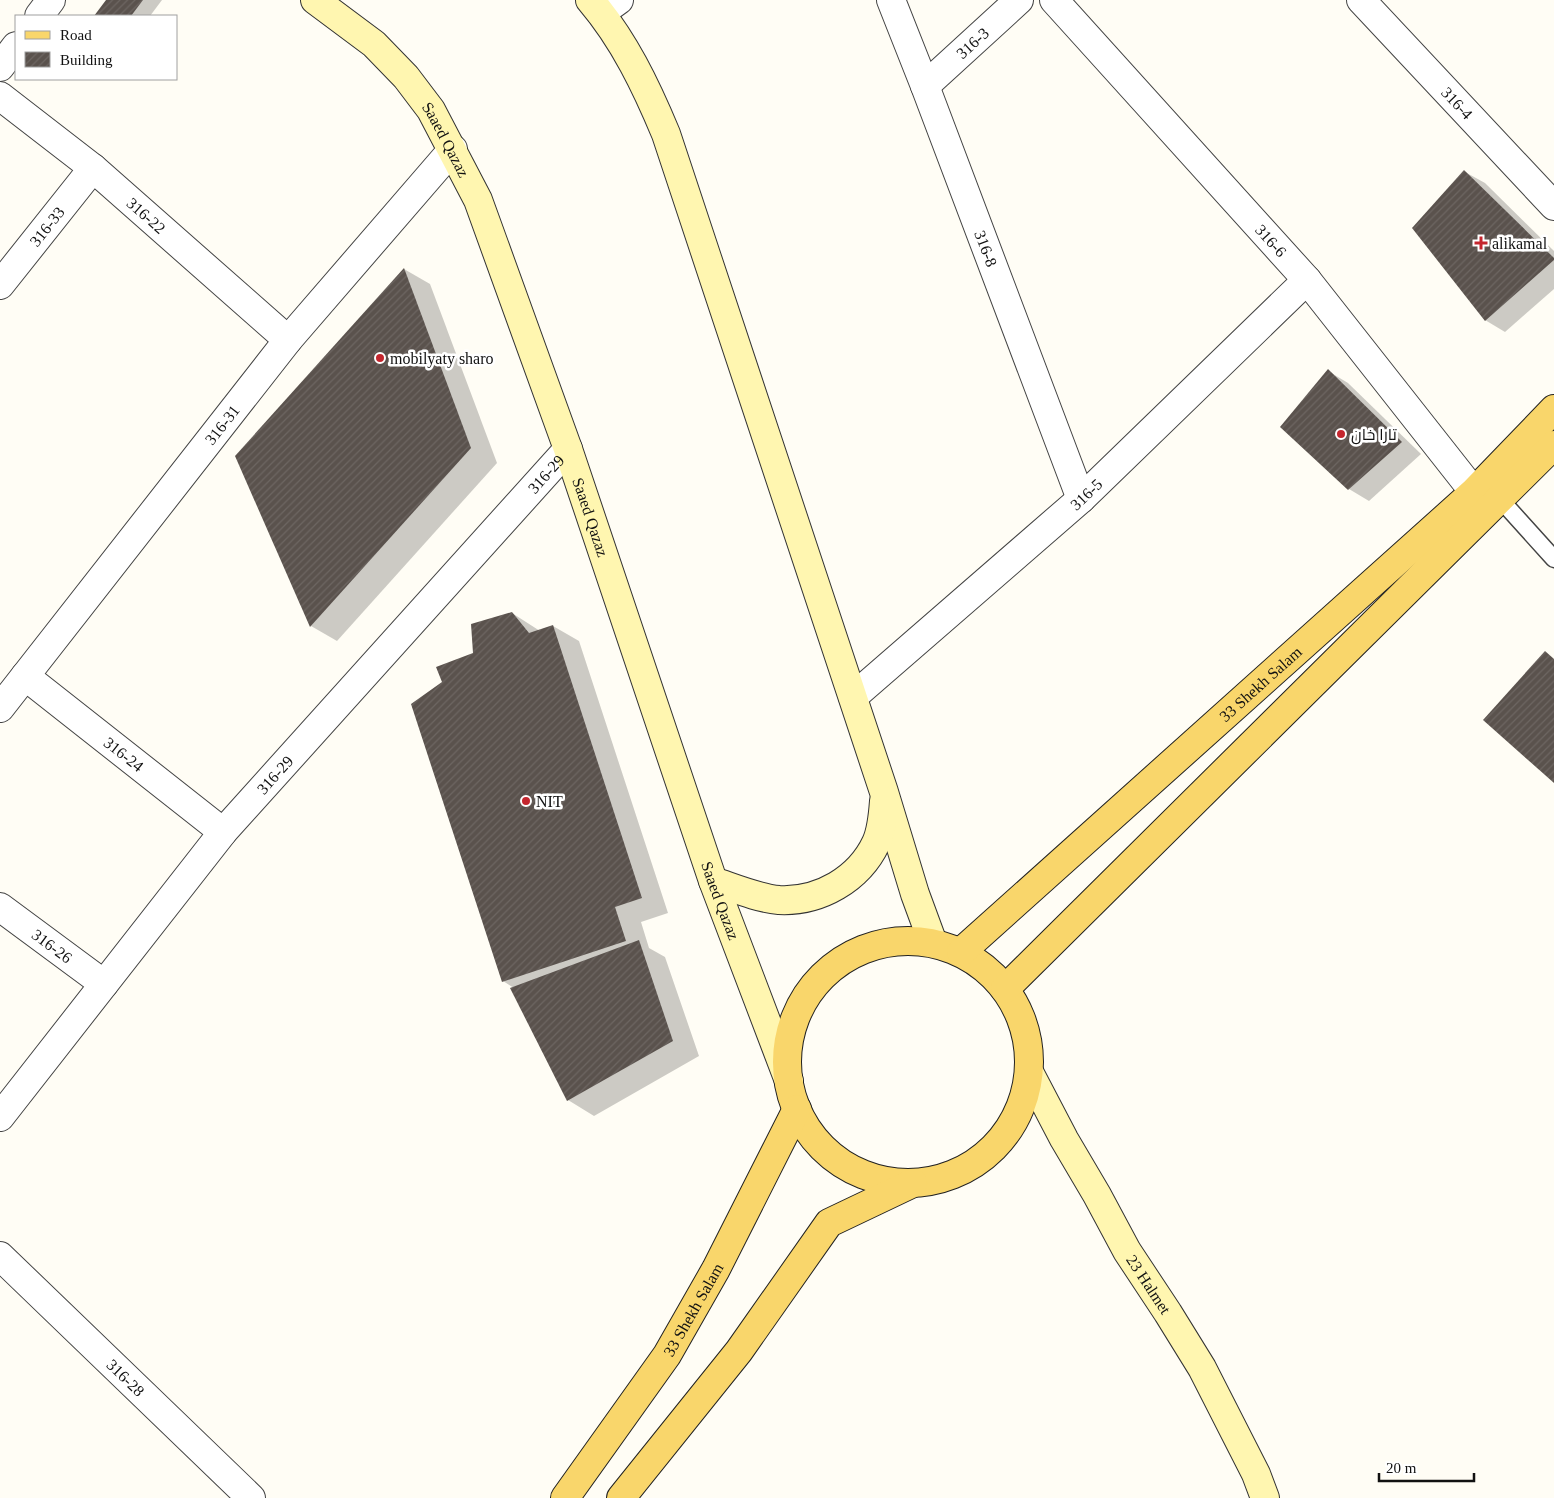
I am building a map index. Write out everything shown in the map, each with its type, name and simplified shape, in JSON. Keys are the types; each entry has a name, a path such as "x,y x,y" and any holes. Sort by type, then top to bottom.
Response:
{"main road":[{"name":"33 Shekh Salam","path":"960,952 1474,492 1554,409"},
{"path":"1006,989 1554,445"},
{"path":"904,940 933,943 960,952 985,968 1006,989 1028,1042 1029,1072 1023,1100 1011,1127 992,1150 969,1167 942,1178 913,1183 884,1181 857,1171 832,1156 812,1134 797,1109 789,1081 788,1052 794,1023 806,996 824,974 848,956 875,945 904,940"},
{"name":"33 Shekh Salam","path":"565,1498 667,1355 716,1269 797,1109"},
{"path":"621,1498 739,1351 829,1222 913,1183"}],"street":[{"path":"40,15 52,0"},
{"name":"Saaed Qazaz","path":"315,0 374,44 406,77 431,110 478,200 568,449 713,881 789,1081"},
{"name":"316-8","path":"891,0 926,86 1081,499"},
{"name":"316-3","path":"926,86 1019,0"},
{"name":"316-6","path":"1054,0 1307,280 1474,492"},
{"name":"316-4","path":"1361,0 1554,206"},
{"path":"603,4 643,80 666,134 853,697 915,894 933,943"},
{"path":"0,67 15,47"},
{"name":"316-22","path":"0,96 93,168 288,340"},
{"name":"316-31","path":"0,708 288,340 453,149"},
{"name":"316-33","path":"0,285 93,168"},
{"name":"316-5","path":"853,697 1081,499 1307,280"},
{"name":"316-29","path":"0,1117 223,832 568,449"},
{"name":"316-24","path":"25,676 223,832"},
{"path":"713,881 752,894 779,900 808,898 835,887 863,865 877,842 882,824 884,792"},
{"name":"316-26","path":"0,907 104,984"},
{"name":"23 Halmet","path":"1029,1072 1127,1250 1202,1368 1256,1474 1265,1498"},
{"name":"316-28","path":"0,1256 252,1498"}],"lane":[{"path":"1500,499 1554,560"}],"building":[{"path":"106,0 143,0 132,15 95,15"},
{"name":"alikamal","path":"1464,170 1554,258 1485,321 1412,228"},
{"name":"mobilyaty sharo","path":"404,268 471,448 310,627 235,456"},
{"name":"تارا خان","path":"1328,369 1402,442 1348,490 1280,427"},
{"name":"NIT","path":"512,612 529,633 553,625 642,898 615,907 626,941 502,982 411,704 442,682 436,667 473,653 471,624"},
{"path":"1545,651 1554,659 1554,783 1483,720"},
{"path":"639,940 673,1041 567,1101 510,988"}],"place":[{"name":"alikamal","path":"1481,243"},
{"name":"mobilyaty sharo","path":"380,358"},
{"name":"تارا خان","path":"1341,434"},
{"name":"NIT","path":"526,801"}]}
